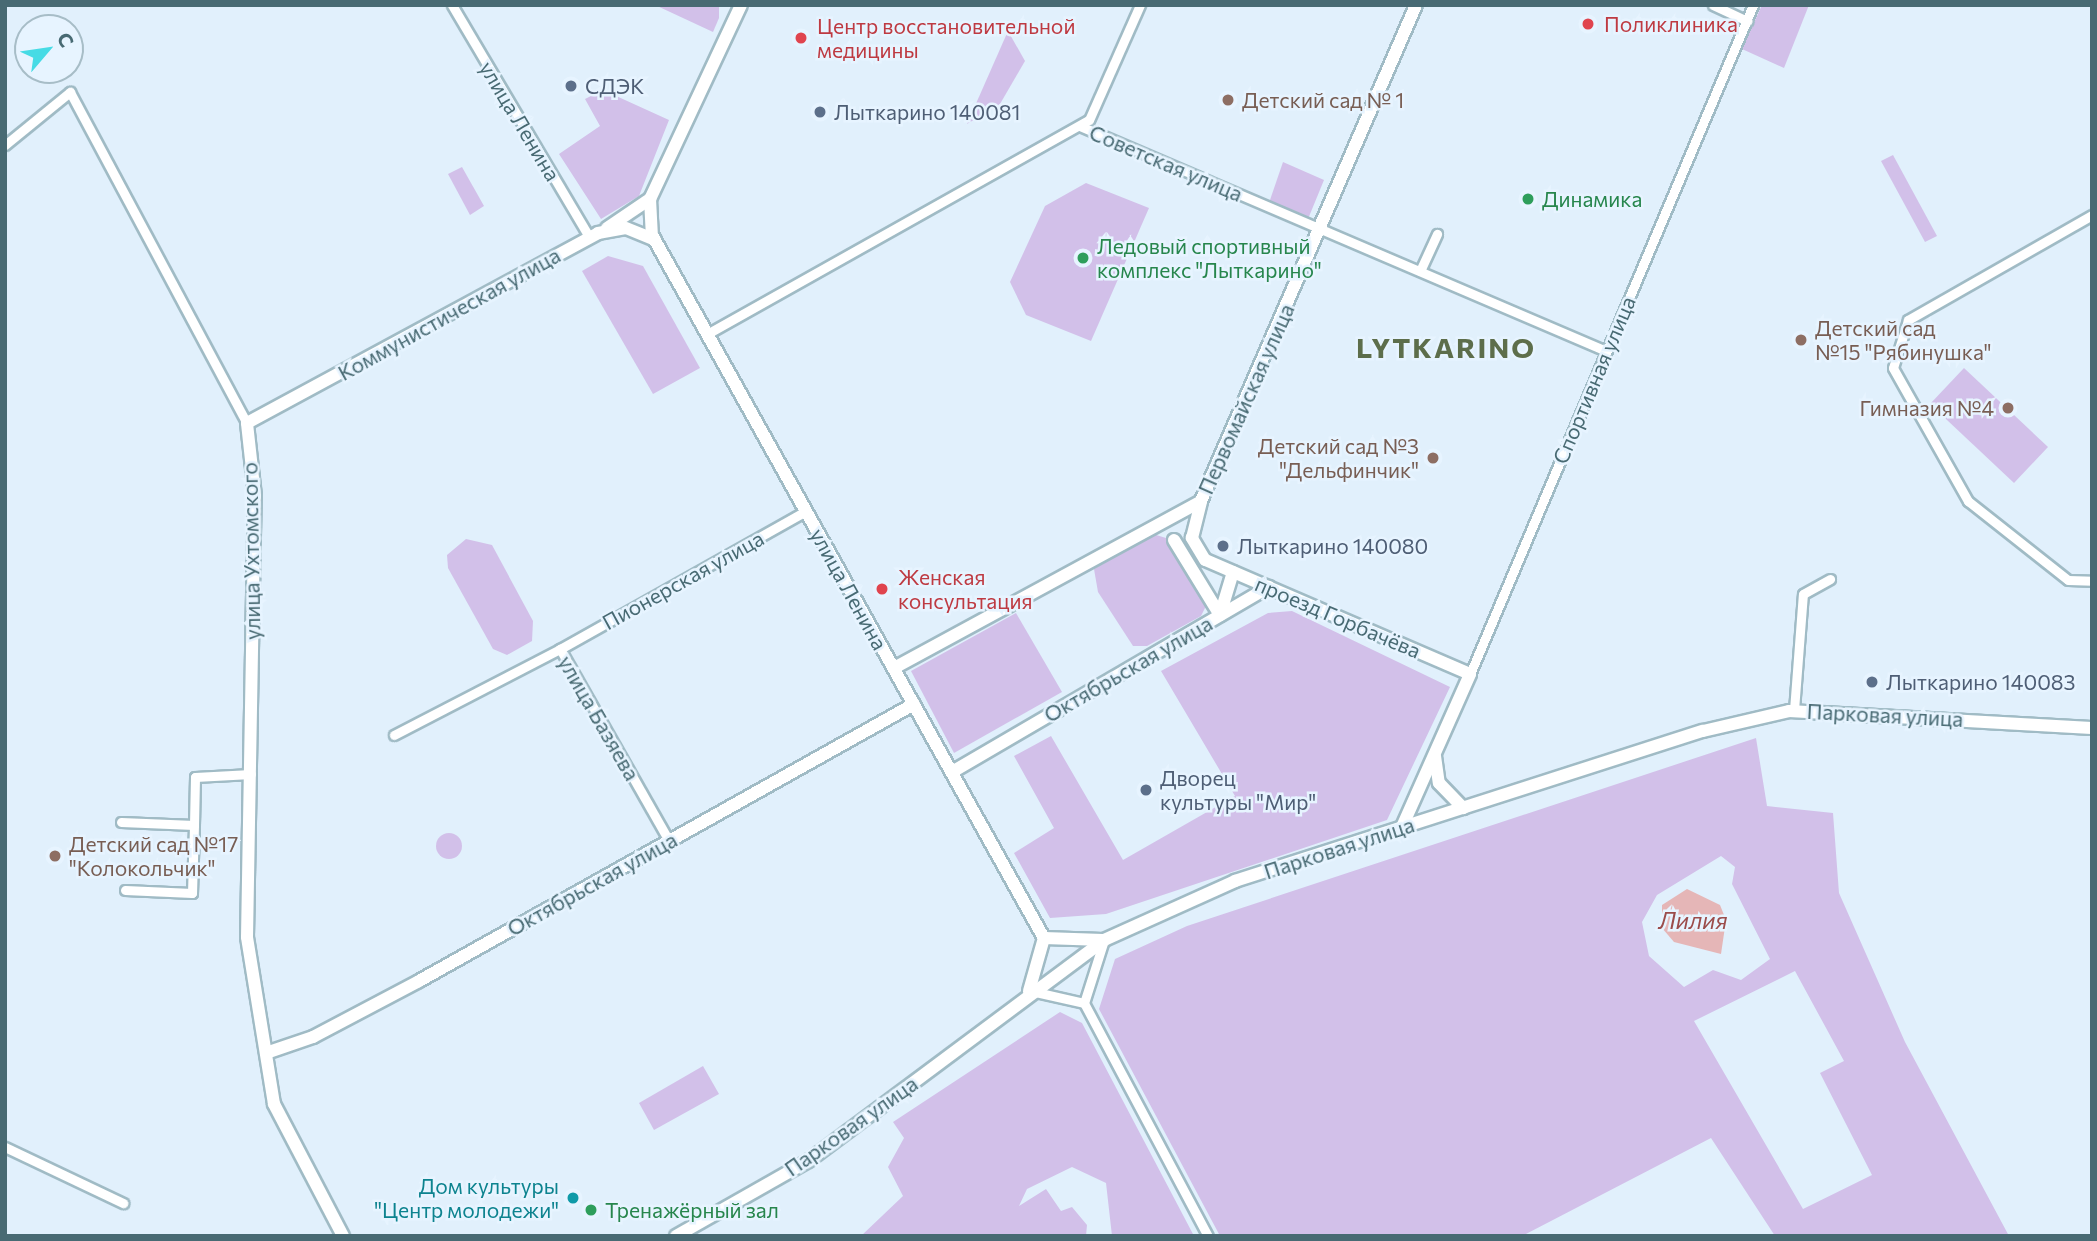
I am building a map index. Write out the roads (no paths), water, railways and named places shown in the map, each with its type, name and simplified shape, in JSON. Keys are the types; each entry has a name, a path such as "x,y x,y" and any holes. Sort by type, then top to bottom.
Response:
{"street":[{"name":"улица Ленина","path":"452,5 593,235"},
{"path":"655,240 650,199 741,5"},
{"path":"1080,126 1093,115 1140,5"},
{"name":"Первомайская улица","path":"1201,558 1192,538 1201,501 1416,5"},
{"path":"1713,5 1747,21"},
{"name":"Спортивная улица","path":"1402,827 1470,674 1753,5"},
{"name":"улица Ухтомского","path":"5,145 70,92 247,423 254,496 247,937 274,1104 343,1236"},
{"name":"Советская улица","path":"707,334 1080,126 1606,351"},
{"path":"593,235 650,199"},
{"path":"2092,215 1908,320 1893,368 1968,501 2068,580 2092,581"},
{"name":"Коммунистическая улица","path":"247,423 593,235 626,228 655,240"},
{"path":"1420,271 1437,234"},
{"name":"улица Ленина","path":"655,240 1044,938"},
{"path":"894,668 1201,501"},
{"name":"Пионерская улица","path":"560,649 806,511"},
{"name":"проезд Горбачёва","path":"1154,527 1201,558 1470,674"},
{"path":"1174,540 1220,615"},
{"path":"1220,615 1233,572"},
{"path":"1794,710 1803,594 1830,579"},
{"name":"Октябрьская улица","path":"951,772 1269,587"},
{"name":"улица Базяева","path":"394,735 560,649 669,841"},
{"name":"Октябрьская улица","path":"267,1053 313,1037 914,704"},
{"name":"Парковая улица","path":"676,1236 808,1161 1029,990 1104,940 1170,906 1402,827 1703,731 1794,710 2092,728"},
{"path":"1434,755 1438,783 1463,808"},
{"path":"125,890 192,893 195,777 251,774"},
{"path":"121,821 194,825"},
{"path":"1084,1003 1029,990 1044,938 1104,940 1084,1003 1208,1236"},
{"path":"5,1147 123,1203"}],"water":[{"name":"Лилия","path":"1687,889 1720,905 1726,920 1721,954 1674,942 1662,928 1662,905"}],"place":[{"name":"Поликлиника","path":"1588,24"},
{"name":"Центр восстановительной медицины","path":"801,38"},
{"name":"СДЭК","path":"571,86"},
{"name":"Детский сад № 1","path":"1228,100"},
{"name":"Лыткарино 140081","path":"820,112"},
{"name":"Динамика","path":"1528,199"},
{"name":"Ледовый спортивный комплекс \"Лыткарино\"","path":"1083,258"},
{"name":"Детский сад №15 \"Рябинушка\"","path":"1801,340"},
{"name":"Гимназия №4","path":"2008,408"},
{"name":"Детский сад №3 \"Дельфинчик\"","path":"1433,458"},
{"name":"Лыткарино 140080","path":"1223,546"},
{"name":"Женская консультация","path":"882,589"},
{"name":"Лыткарино 140083","path":"1872,682"},
{"name":"Дворец культуры \"Мир\"","path":"1146,790"},
{"name":"Детский сад №17 \"Колокольчик\"","path":"55,856"},
{"name":"Дом культуры \"Центр молодежи\"","path":"573,1198"},
{"name":"Тренажёрный зал","path":"591,1210"}],"district":[{"name":"LYTKARINO","path":"1446,347"}]}
